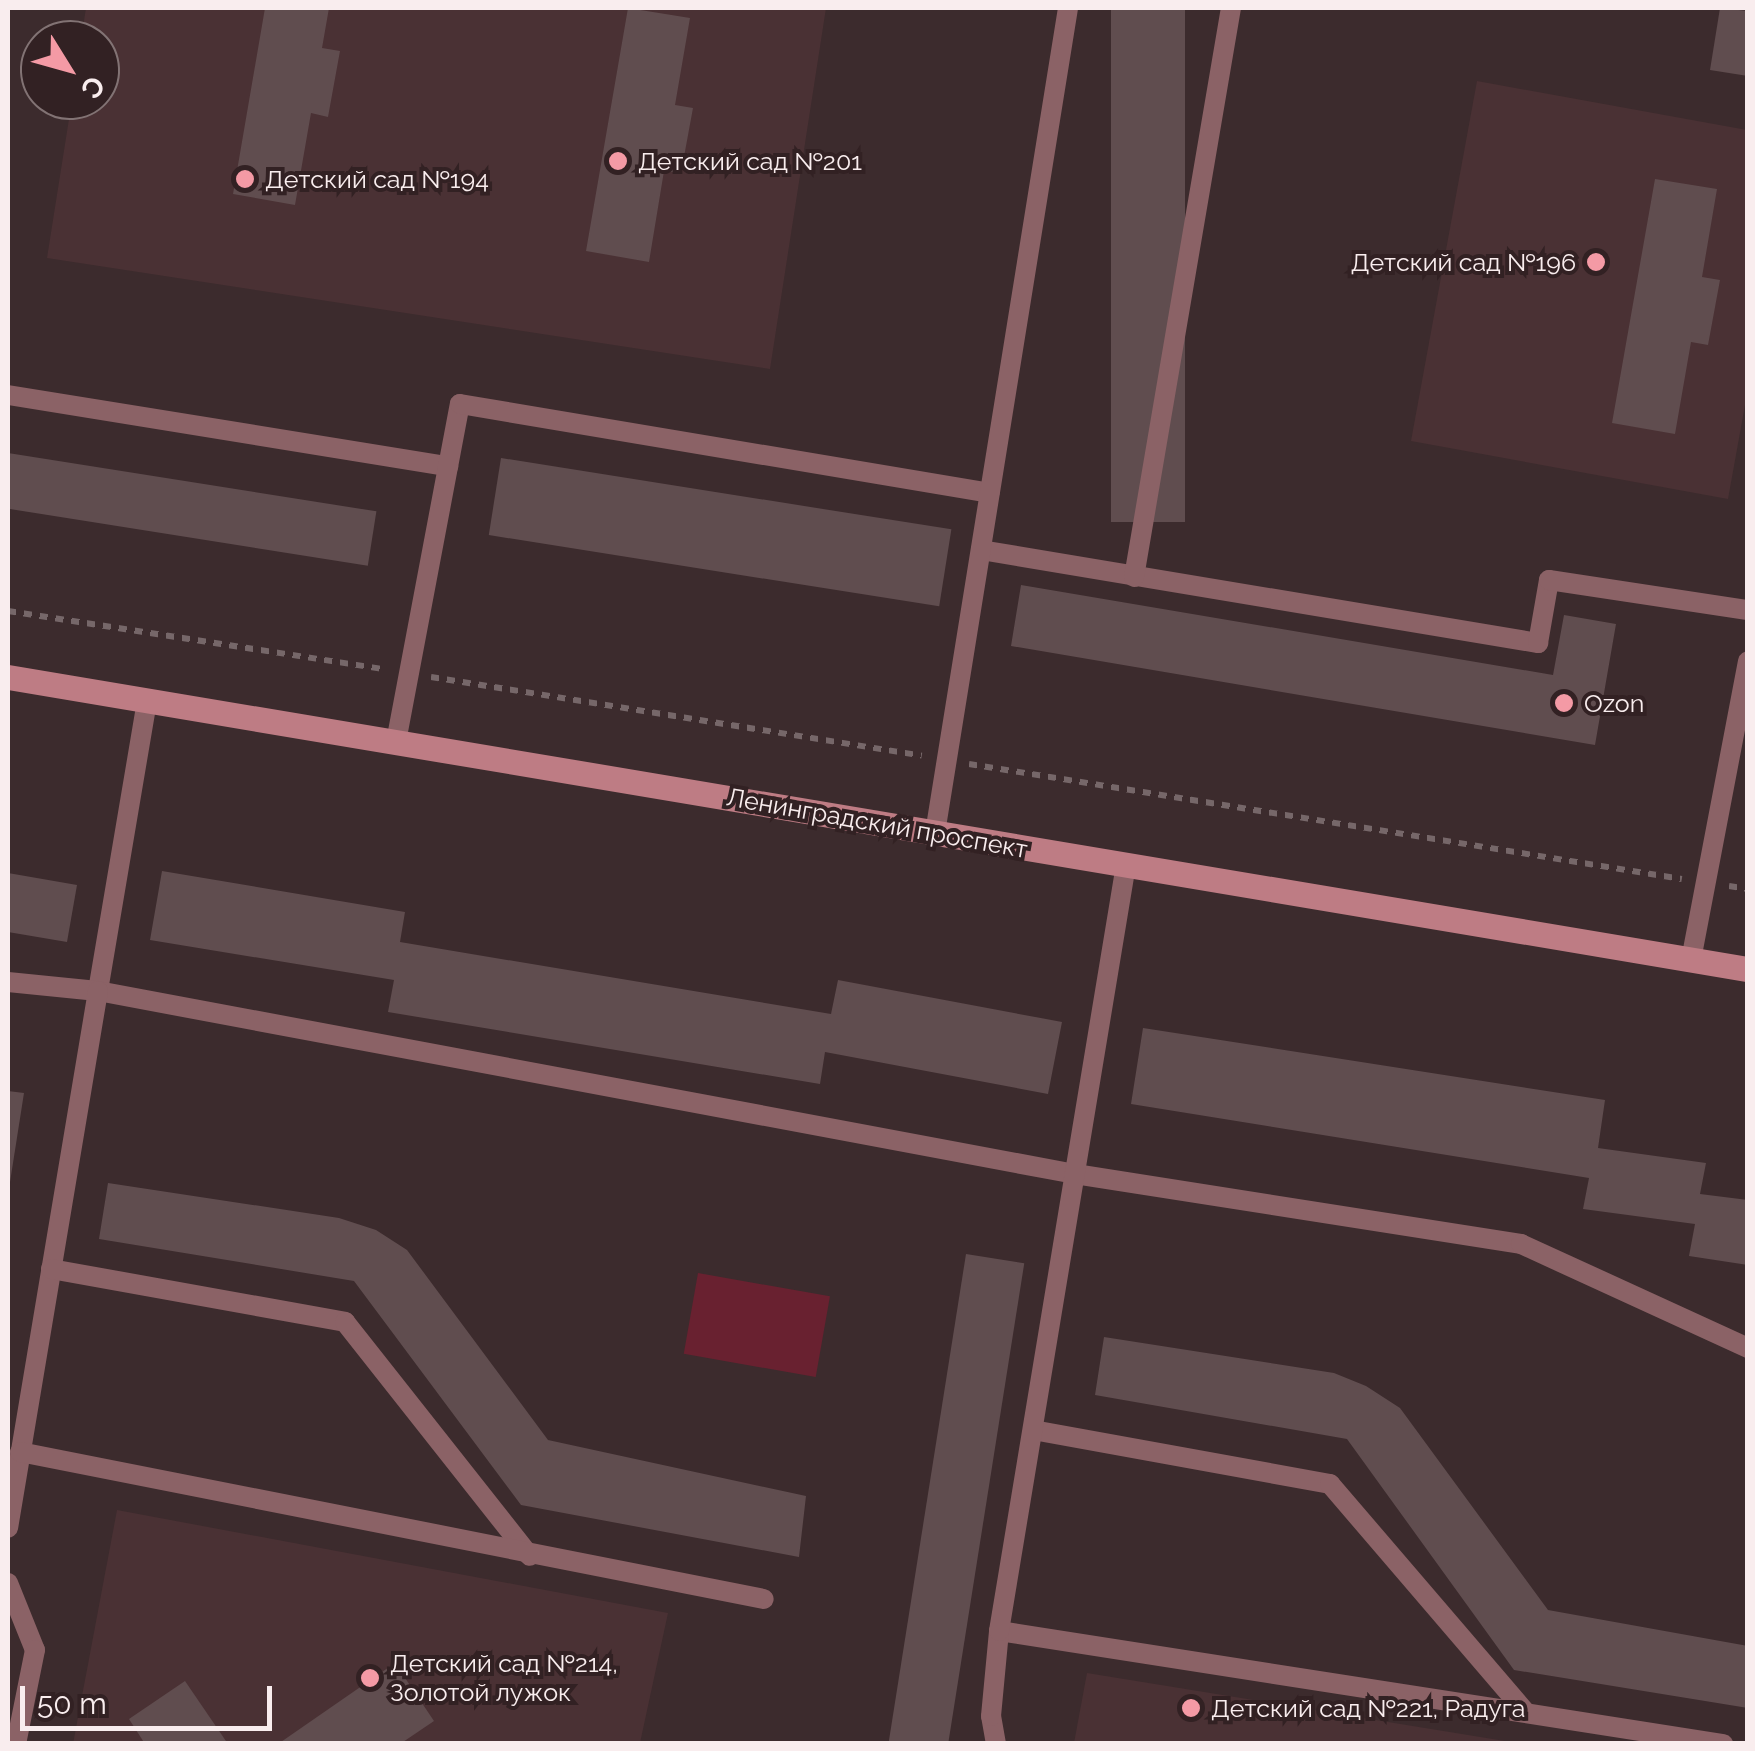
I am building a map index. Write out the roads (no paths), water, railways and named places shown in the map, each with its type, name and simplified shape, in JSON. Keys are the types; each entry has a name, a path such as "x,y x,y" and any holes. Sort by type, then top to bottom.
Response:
{"main road":[{"name":"Ленинградский проспект","path":"8,677 1748,969"}],"lane":[{"path":"936,833 1068,8"},
{"path":"1134,578 1232,8"},
{"path":"8,395 448,466"},
{"path":"396,742 460,404 990,493"},
{"path":"980,550 1538,643 1548,580 1748,610"},
{"path":"1691,960 1702,882 1747,668"},
{"path":"8,1528 146,700"},
{"path":"996,1744 991,1716 1000,1631 1126,865"},
{"path":"8,982 98,991 1075,1174 1521,1244 1748,1348"},
{"path":"51,1269 345,1322 530,1556"},
{"path":"1034,1430 1330,1484 1526,1713"},
{"path":"20,1452 530,1556 764,1599"},
{"path":"8,1583 35,1650 16,1744"},
{"path":"1000,1631 1723,1744"}],"place":[{"name":"Детский сад №201","path":"618,161"},
{"name":"Детский сад №194","path":"245,179"},
{"name":"Детский сад №196","path":"1596,262"},
{"name":"Ozon","path":"1564,703"},
{"name":"Детский сад №214, Золотой лужок","path":"370,1678"},
{"name":"Детский сад №221, Радуга","path":"1191,1708"}]}
